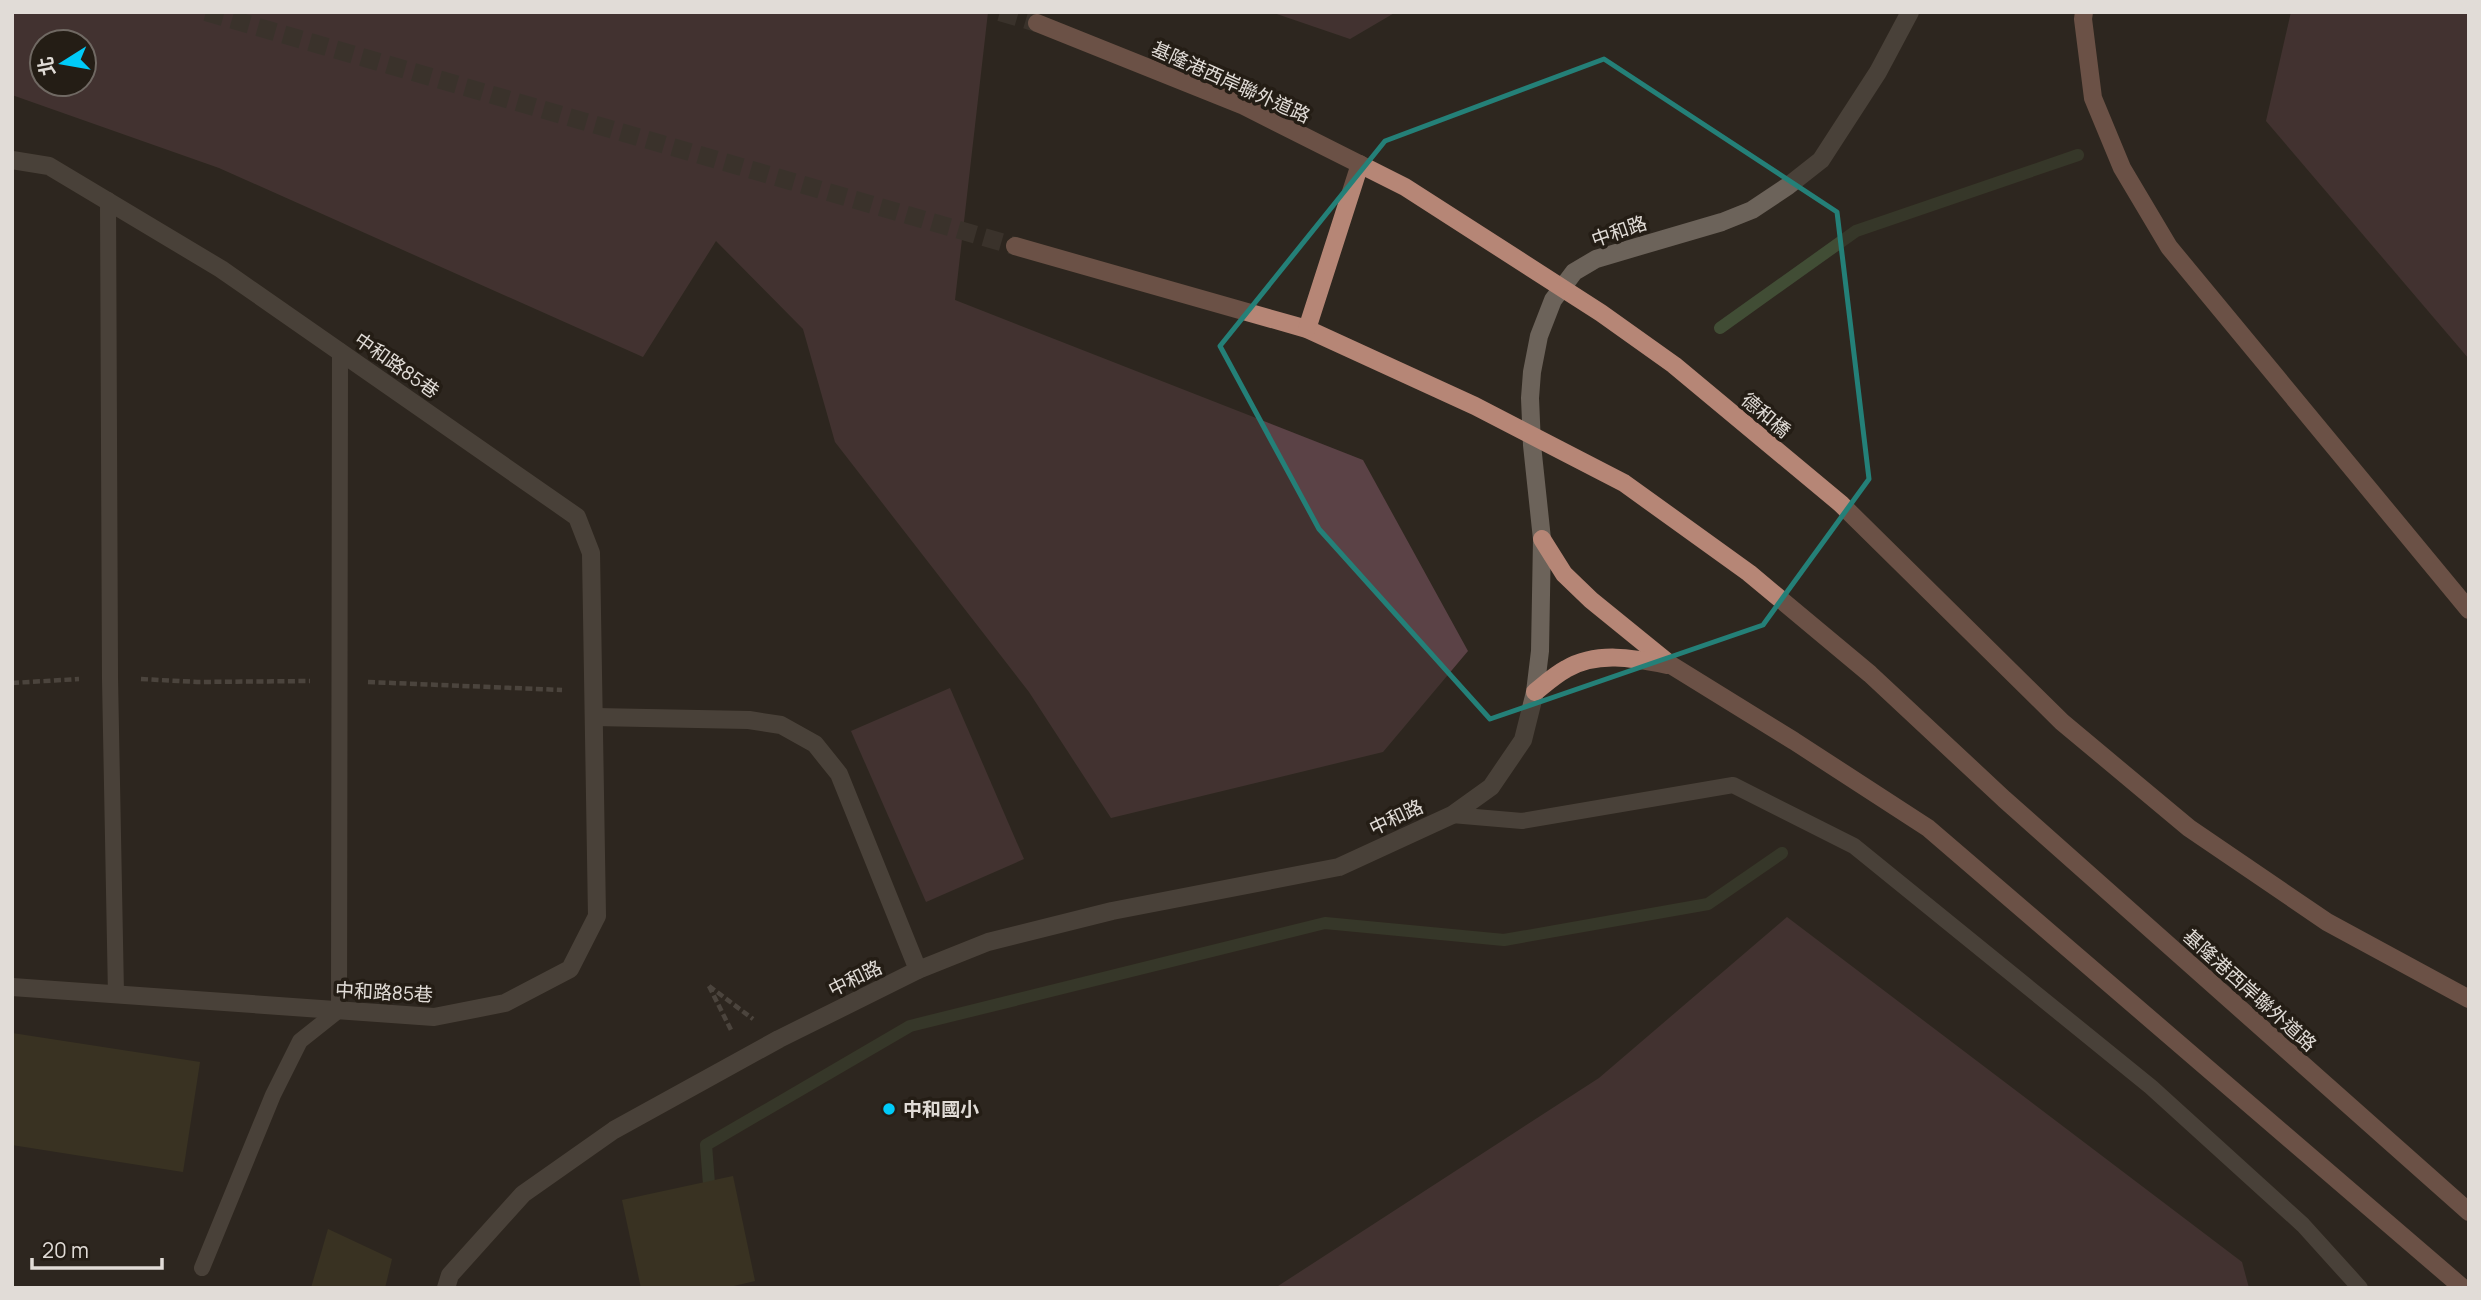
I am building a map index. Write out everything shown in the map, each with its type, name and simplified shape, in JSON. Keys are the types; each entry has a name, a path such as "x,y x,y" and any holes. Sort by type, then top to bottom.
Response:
{"main road":[{"path":"2084,12 2093,98 2122,169 2169,247 2469,610"},
{"name":"基隆港西岸聯外道路","path":"1037,23 1244,106 1405,187"},
{"path":"1015,246 1307,330 1360,164"},
{"name":"德和橋","path":"1405,187 1601,313 1674,365 1841,504 2062,722 2189,828 2327,922 2469,999"},
{"name":"基隆港西岸聯外道路","path":"1307,330 1475,406 1624,483 1759,582 1870,674 2004,799 2469,1212"},
{"path":"1542,539 1564,574 1591,600 1671,665 1928,828 2463,1288"},
{"path":"1535,692 1567,668 1592,659 1623,656 1671,665"}],"street":[{"name":"中和路","path":"446,1288 450,1275 523,1194 614,1130 779,1039 918,970 988,942 1112,911 1339,867 1452,815 1490,787 1523,740 1535,692 1540,651 1542,539 1530,398 1539,336 1553,300 1574,272 1596,259 1752,211 1821,160 1878,72 1910,12"},
{"name":"中和路85巷","path":"12,160 49,166 221,269 577,517 591,553 597,916 570,970 505,1003 434,1017 12,987"},
{"path":"595,717 749,720 781,725 815,744 839,774 918,970"}],"lane":[{"path":"108,200 110,678 116,995"},
{"path":"202,1268 273,1095 300,1041 340,1010 340,351"},
{"path":"1452,815 1522,821 1733,785 1854,846 2151,1087 2303,1225 2360,1288"}],"path":[{"path":"12,683 110,678 197,682 340,681 594,691"},
{"path":"709,986 779,1039"}],"highlighted area":[{"path":"1604,59 1837,212 1869,479 1763,625 1490,719 1319,529 1220,346 1385,141"}],"shaded area":[{"path":"12,12 988,12 955,300 1363,460 1468,651 1383,752 1111,818 1029,692 835,442 803,329 716,241 643,357 219,168 12,95"},
{"path":"1271,12 1396,12 1350,39"},
{"path":"2291,12 2469,12 2469,359 2266,121"},
{"path":"950,688 1024,859 926,902 851,731"},
{"path":"1787,917 2242,1262 2249,1288 1275,1288 1599,1078"}],"building":[{"path":"12,1033 200,1062 183,1172 12,1145"},
{"path":"733,1176 755,1281 725,1288 641,1288 622,1200"},
{"path":"328,1229 392,1259 385,1288 311,1288"}],"waterway":[{"path":"1720,328 1856,231 2078,155"},
{"path":"710,1197 706,1145 910,1026 1325,923 1504,940 1708,904 1782,853"}],"tunnel":[{"path":"206,12 1015,246"},
{"path":"1000,12 1037,23"}],"place":[{"name":"中和國小","path":"889,1109"}]}
